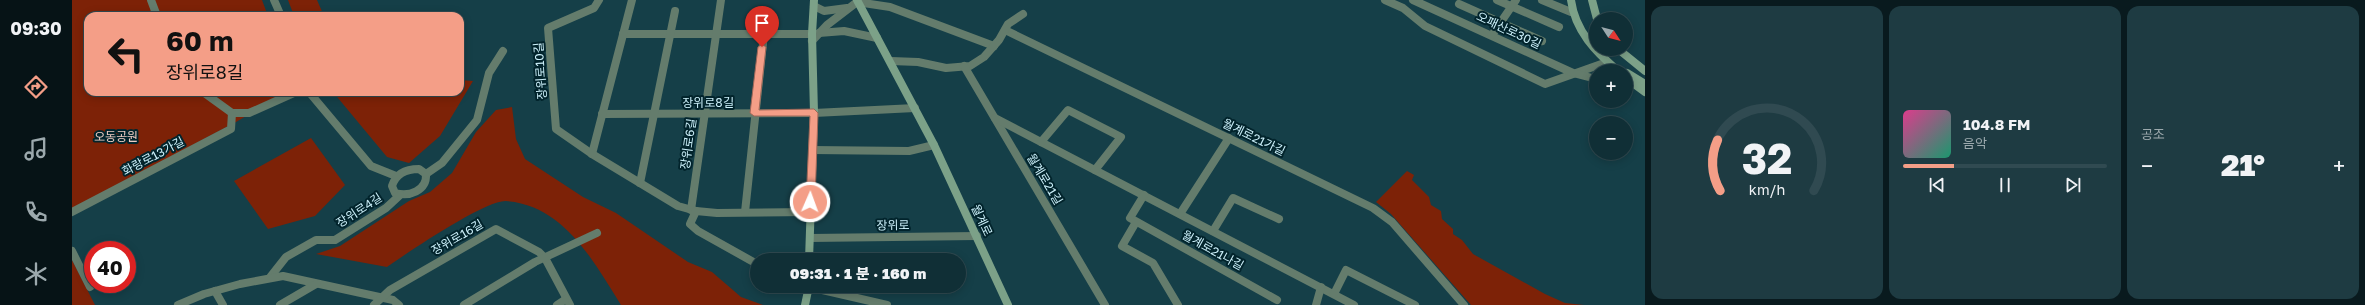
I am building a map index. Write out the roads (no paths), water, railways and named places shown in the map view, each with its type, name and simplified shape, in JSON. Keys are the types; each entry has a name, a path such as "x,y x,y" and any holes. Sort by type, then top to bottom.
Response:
{"street":[{"path":"151,0 156,12"},
{"path":"274,0 278,12"},
{"name":"장위로10길","path":"599,0 594,8 548,28 556,129 592,154 678,206 693,211 810,212"},
{"path":"592,154 632,0"},
{"name":"장위로6길","path":"693,211 704,114 721,0"},
{"path":"1385,0 1403,8 1425,26 1545,84 1606,62 1610,64"},
{"name":"오패산로30길","path":"1413,0 1573,73 1589,77"},
{"path":"1497,0 1514,3 1559,27"},
{"path":"1542,0 1571,12"},
{"path":"1571,0 1571,12 1586,38 1609,64"},
{"path":"1592,0 1595,12"},
{"path":"814,36 857,1 890,8 994,46"},
{"name":"월계로","path":"857,1 891,61 934,145 1008,305"},
{"path":"814,3 824,11 849,8"},
{"path":"809,253 814,113 814,3"},
{"path":"1492,35 1514,3"},
{"path":"1459,4 1542,41"},
{"path":"640,183 675,10"},
{"path":"891,61 918,62 946,68 970,66 984,57 994,46 1008,24 1023,14"},
{"name":"월계로21가길","path":"1005,30 1373,208 1392,222 1464,305"},
{"path":"623,34 764,34 814,36 844,31 878,38"},
{"path":"745,212 754,113 764,34"},
{"path":"426,174 442,163 477,120 489,73 503,51"},
{"path":"1627,56 1645,71"},
{"name":"월계로21길","path":"964,66 1105,305"},
{"path":"1633,77 1645,84"},
{"path":"1633,84 1645,92"},
{"path":"209,96 232,113 249,113 287,96"},
{"path":"312,96 371,166 396,176"},
{"path":"814,113 915,108"},
{"path":"1042,142 1068,110 1121,137 1096,170"},
{"name":"화랑로13가길","path":"72,212 231,129 232,113"},
{"name":"장위로8길","path":"602,114 814,113"},
{"name":"월계로21나길","path":"995,118 1354,305"},
{"name":"월계로21나길","path":"1180,214 1229,138"},
{"path":"812,150 909,151 934,145"},
{"path":"413,168 419,169 426,174 426,183 418,191 400,195 392,190 393,181 396,176 413,168"},
{"name":"장위로4길","path":"272,276 286,257 316,240 335,240 386,208 400,195"},
{"path":"1144,195 1130,218 1136,222 1122,246 1153,263 1178,305"},
{"name":"월계로21나길","path":"1213,231 1233,198 1279,219"},
{"path":"693,211 690,224 698,231 750,260"},
{"name":"월계로21나길","path":"1136,222 1277,300"},
{"name":"장위로16길","path":"374,305 390,290 496,229 539,252 545,258 568,302 557,305"},
{"path":"464,305 535,262 597,232"},
{"name":"장위로","path":"810,238 977,236"},
{"path":"72,251 84,275"},
{"path":"1334,294 1346,270 1415,305"},
{"path":"178,305 215,291 272,276 283,276 393,300 399,305"},
{"path":"280,305 292,302 316,284"},
{"path":"1316,305 1321,287"},
{"path":"215,291 223,305"},
{"path":"805,305 806,293"},
{"path":"836,293 887,305"}],"park label":[{"name":"오동공원","path":"116,136"}]}
